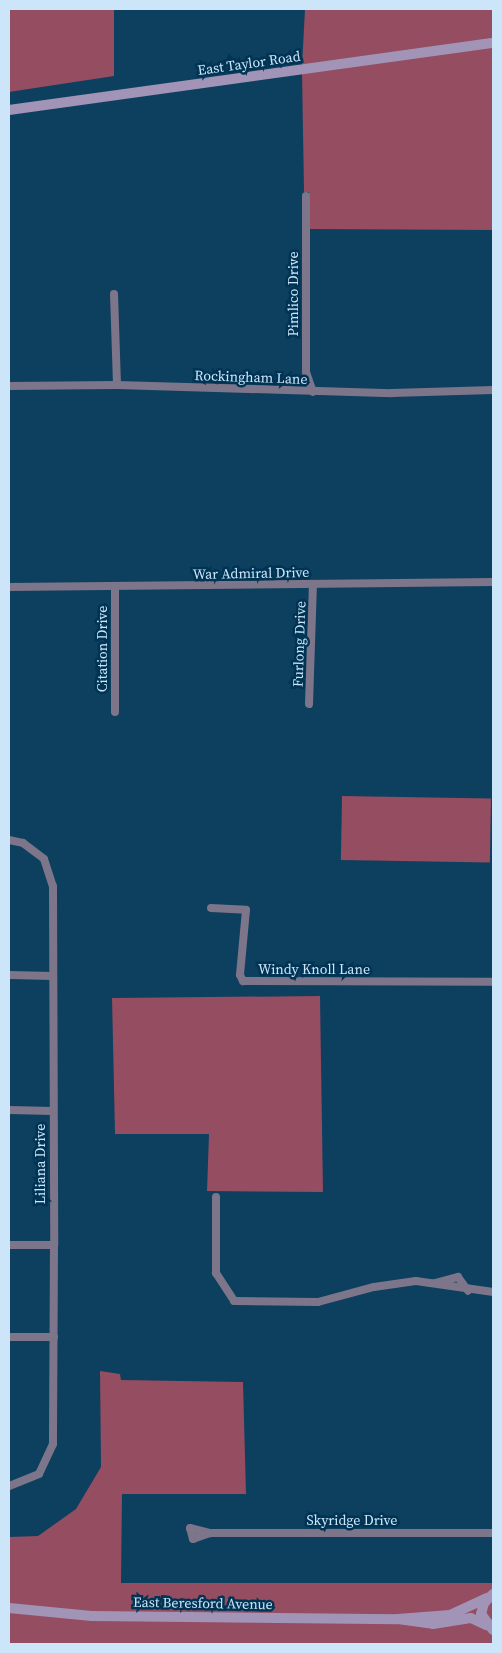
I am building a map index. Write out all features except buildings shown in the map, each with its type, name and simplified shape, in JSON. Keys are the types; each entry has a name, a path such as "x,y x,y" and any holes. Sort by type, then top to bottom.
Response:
{"street":[{"name":"East Taylor Road","path":"9,110 493,42"},
{"name":"Pimlico Drive","path":"306,196 306,372 313,392"},
{"path":"114,294 117,385"},
{"name":"Rockingham Lane","path":"9,386 117,385 313,392 493,390"},
{"name":"War Admiral Drive","path":"9,587 493,582"},
{"name":"Furlong Drive","path":"310,704 313,585"},
{"name":"Citation Drive","path":"115,587 115,712"},
{"name":"Liliana Drive","path":"9,840 37,852 50,873 53,976 54,1245 54,1444 39,1474 9,1486"},
{"name":"Windy Knoll Lane","path":"211,908 246,910 240,975 243,982 493,982"},
{"path":"9,975 53,976"},
{"path":"9,1110 53,1111"},
{"path":"216,1198 216,1272 234,1300 318,1302 374,1286 434,1283 458,1277 468,1291"},
{"path":"9,1245 54,1245"},
{"path":"434,1283 468,1291 493,1292"},
{"path":"9,1337 54,1337"},
{"name":"Skyridge Drive","path":"210,1533 493,1533"},
{"path":"491,1595 482,1608 491,1630"},
{"name":"East Beresford Avenue","path":"9,1608 92,1616 398,1619 450,1615 491,1595"},
{"name":"East Beresford Avenue","path":"398,1619 424,1624 471,1618 491,1630"}],"shaded area":[{"path":"9,9 114,9 114,76 9,92"},
{"path":"305,9 493,9 493,39 302,66"},
{"path":"493,46 493,230 309,229 309,192 304,192 302,73"},
{"path":"342,796 491,799 490,863 341,860"},
{"path":"320,996 323,1192 207,1191 209,1134 115,1134 112,998"},
{"path":"100,1371 120,1374 121,1380 243,1382 246,1494 122,1494 121,1583 493,1583 493,1644 9,1644 9,1537 38,1536 76,1509 101,1467"}]}
